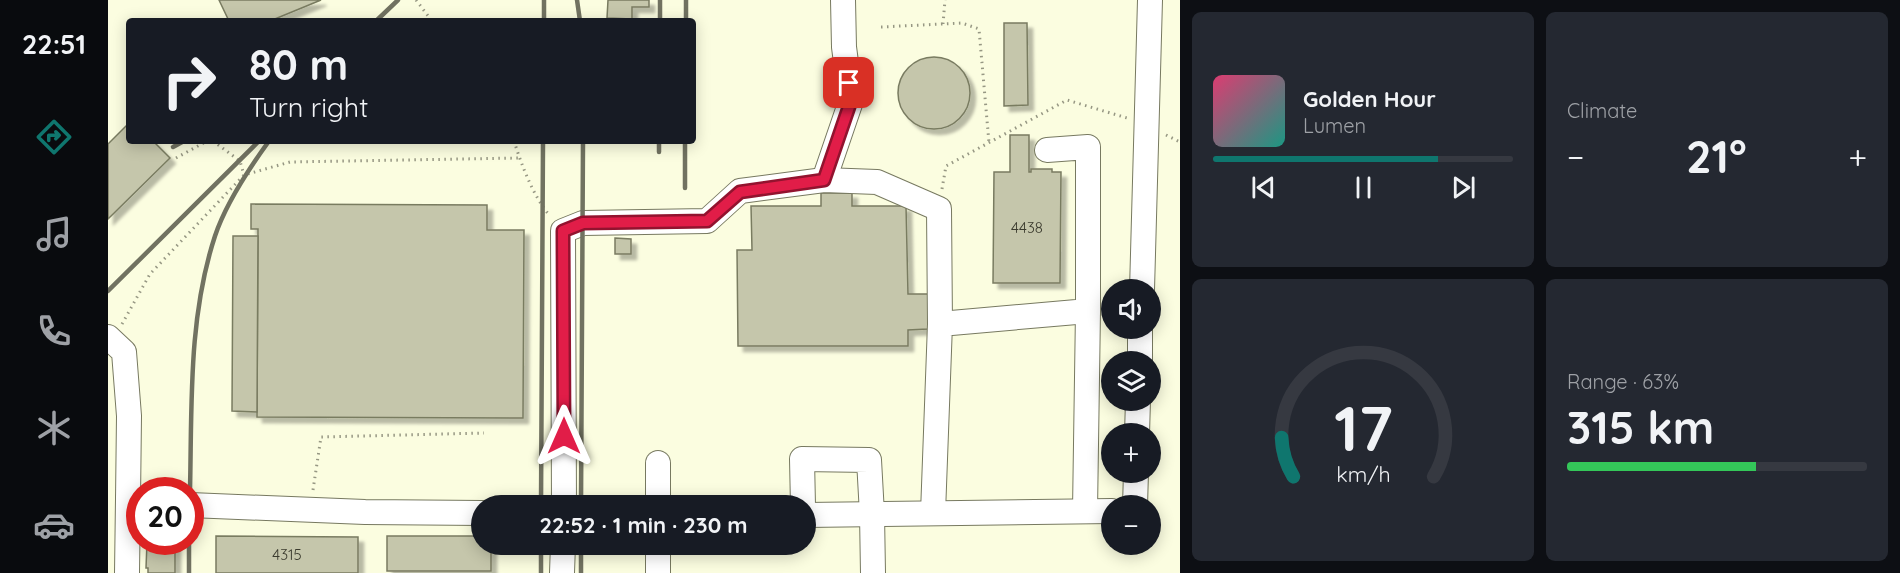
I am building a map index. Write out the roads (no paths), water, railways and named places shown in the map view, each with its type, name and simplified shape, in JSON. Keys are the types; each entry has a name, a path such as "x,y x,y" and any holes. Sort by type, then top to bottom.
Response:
{"street":[{"path":"824,180 851,101 844,47 843,0"},
{"path":"1142,279 1150,0"},
{"path":"1047,150 1088,147 1085,511"},
{"path":"564,495 563,231 583,223 707,221 740,192 824,180 877,182 939,209 940,324 933,513"},
{"path":"940,324 1088,311"},
{"path":"110,339 124,352 133,477"},
{"path":"803,495 802,459 869,460 873,514 873,573"},
{"path":"658,463 658,495"},
{"path":"204,506 471,513"},
{"path":"816,515 1101,511"},
{"path":"127,573 129,555"},
{"path":"562,573 563,555"},
{"path":"658,555 658,573"}],"railway":[{"path":"379,18 398,0"},
{"path":"544,0 544,18"},
{"path":"577,0 580,18"},
{"path":"660,0 660,18"},
{"path":"686,0 686,18"},
{"path":"173,147 178,144"},
{"path":"108,291 256,144"},
{"path":"190,477 193,362 206,267 225,211 267,144"},
{"path":"541,495 543,144"},
{"path":"581,495 583,144"},
{"path":"659,144 659,152"},
{"path":"685,144 685,188"},
{"path":"189,555 189,573"},
{"path":"541,555 541,573"},
{"path":"581,555 581,573"}]}
